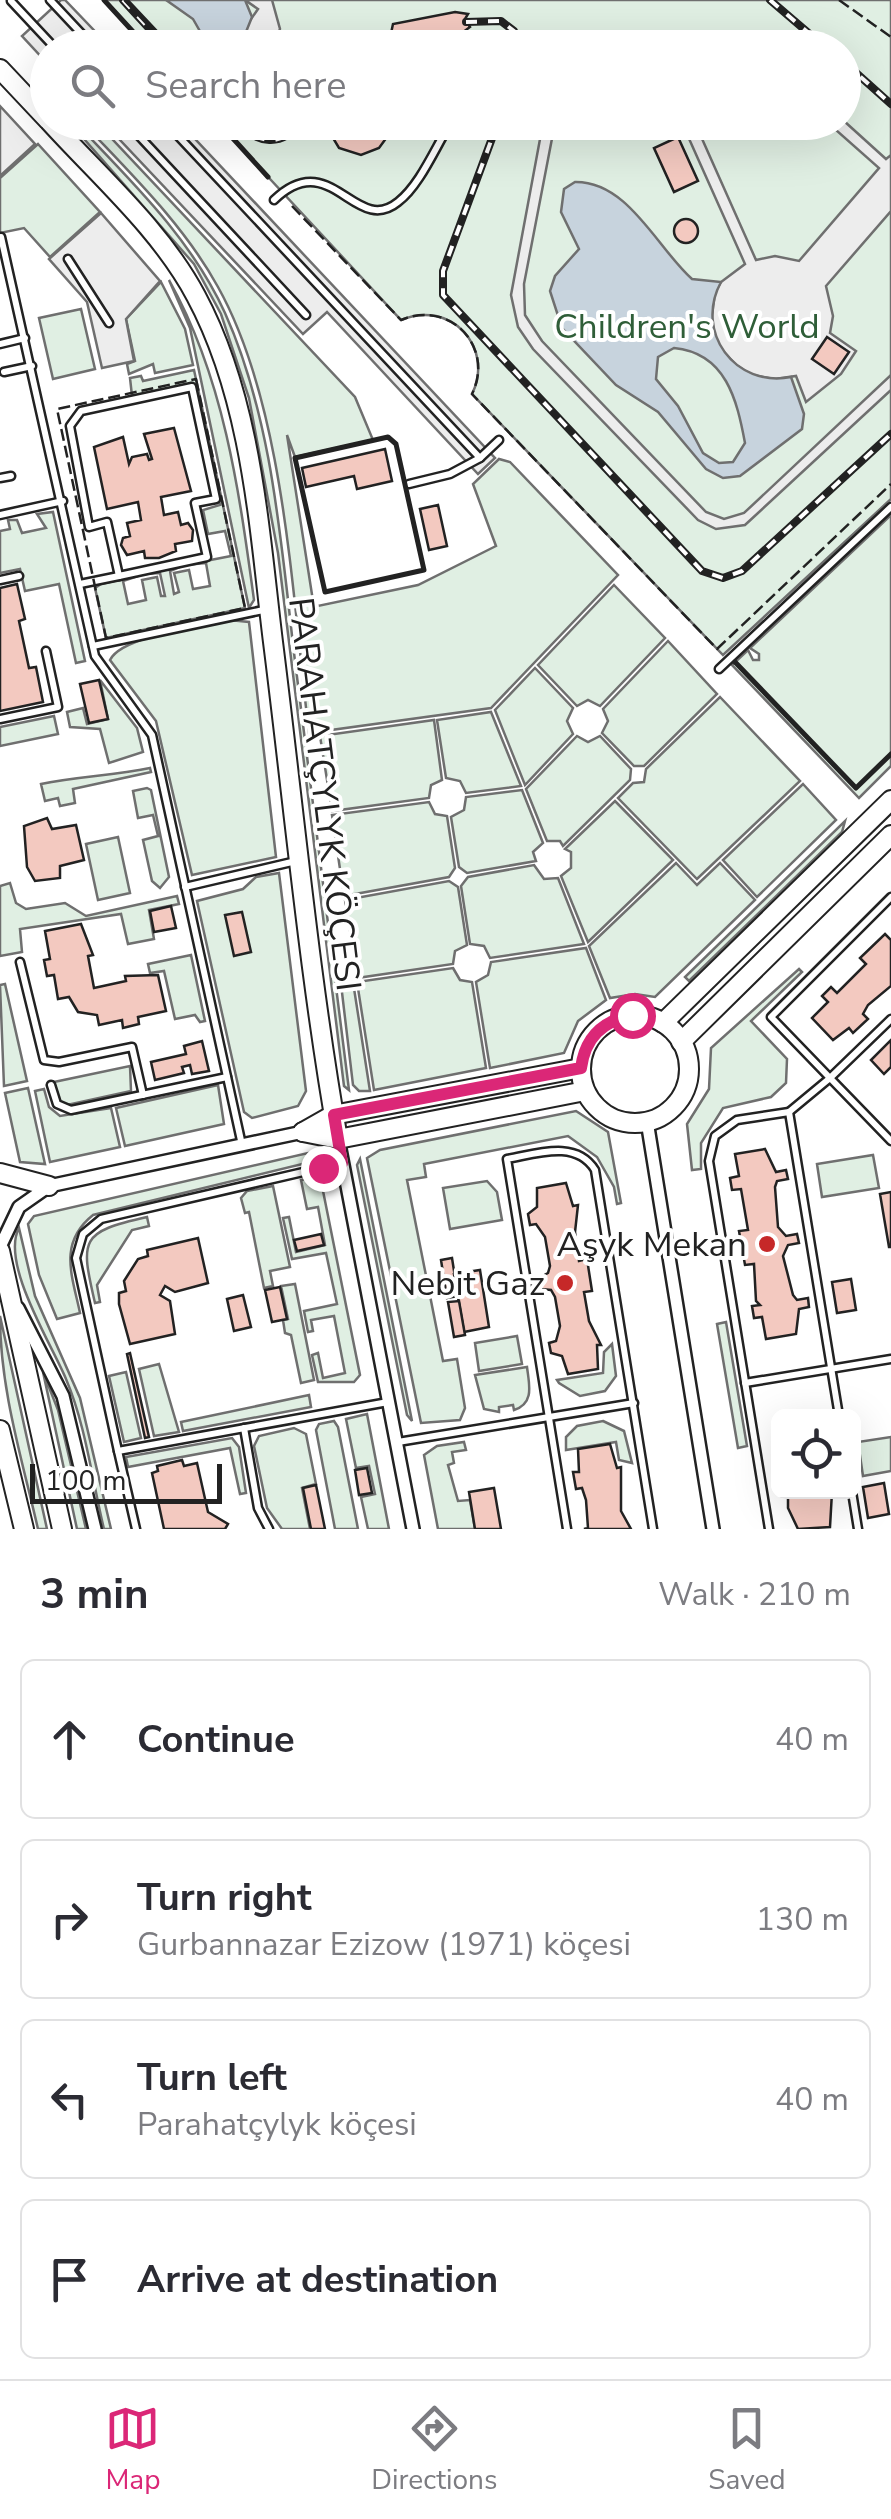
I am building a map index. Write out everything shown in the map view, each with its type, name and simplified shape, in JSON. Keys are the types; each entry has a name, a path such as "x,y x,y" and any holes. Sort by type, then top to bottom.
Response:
{"street":[{"name":"PARAHATÇYLYK KÖÇESI","path":"0,69 30,101"},
{"name":"PARAHATÇYLYK KÖÇESI","path":"66,140 162,245 208,322 246,449 334,1115 414,1529"},
{"path":"663,1023 891,800"},
{"path":"681,1042 891,834"},
{"path":"648,1016 663,1023 681,1042 687,1057 685,1089 664,1114 647,1122 620,1121 606,1114 586,1091 581,1068 590,1039 616,1018 648,1016"},
{"path":"62,1529 0,1249 20,1207 49,1186 303,1132 334,1115 581,1068"},
{"path":"303,1132 338,1139 586,1091"},
{"path":"647,1122 713,1529"},
{"path":"0,1173 49,1186"},
{"path":"8,1289 63,1396 95,1529"},
{"path":"0,1430 24,1529"}],"lane":[{"path":"50,0 78,30"},
{"path":"12,1 39,30"},
{"path":"143,140 306,315"},
{"path":"182,140 480,458"},
{"path":"274,200 293,184 311,179 363,206 390,207 406,194 440,140"},
{"path":"1,238 93,646 99,664 146,721 152,736 242,1145"},
{"path":"68,259 109,324"},
{"path":"0,344 25,338"},
{"path":"4,372 32,366"},
{"path":"80,584 119,576 207,556 196,503 216,499 192,387 81,412 70,426 89,526 107,522 119,576"},
{"path":"409,484 450,474 480,458 499,440"},
{"path":"0,478 11,476"},
{"path":"0,515 63,501"},
{"path":"719,669 891,507"},
{"path":"0,580 19,576"},
{"path":"93,646 269,608"},
{"path":"0,720 58,706 46,652"},
{"path":"185,888 300,860"},
{"path":"891,897 771,1017 891,1140"},
{"path":"20,962 44,1060 59,1062 132,1046 143,1095"},
{"path":"769,1529 710,1148 723,1126 789,1112 891,1020"},
{"path":"51,1085 57,1104 68,1110 226,1076"},
{"path":"789,1112 838,1409"},
{"path":"567,1529 506,1159 539,1153 576,1152 595,1170 654,1529"},
{"path":"136,1529 76,1258 82,1234 101,1219 342,1163"},
{"path":"745,1382 891,1359"},
{"path":"118,1451 389,1402"},
{"path":"397,1443 634,1402"},
{"path":"244,1428 258,1508 269,1529"},
{"path":"853,1499 858,1529"}],"green space":[{"name":"Children's World","path":"104,0 891,0 891,499 723,655 472,394 478,360 464,332 436,316 401,320 234,140 861,140 861,30 132,30"},
{"path":"85,140 92,140 138,189 195,260 225,313 254,396 273,484 349,1090 344,1086 278,553 249,398 221,314 194,264"},
{"path":"99,140 113,140 355,397 373,440 295,457 287,435 313,601 318,606 418,585 496,546 473,484 499,459 510,462 618,575 491,708 309,733 282,504 258,388 218,287 156,201"},
{"path":"38,144 100,212 50,257 24,228 0,233 0,178"},
{"path":"169,280 203,356 226,436 254,600 249,608 190,328"},
{"path":"161,282 185,329 193,365 155,373 153,364 129,374 127,364 135,361 126,319"},
{"path":"81,309 95,369 53,379 39,318"},
{"path":"194,370 245,608 106,638 95,588 101,584 141,575 123,581 128,604 146,600 142,580 157,577 161,596 165,596 160,573 145,574 182,566 170,571 174,594 179,592 174,573 189,570 193,589 210,586 206,563 185,565 231,556 225,531 208,534 203,510 220,505 195,385 132,396 130,378 141,376 143,381"},
{"path":"53,512 85,661 76,663 59,584 25,591 20,569 0,573 0,531 10,529 8,520 17,520 22,533 46,528 37,514"},
{"path":"891,515 891,766 859,798 732,665 748,650 753,660 759,660 759,654 750,648"},
{"path":"614,585 665,638 600,706 588,700 577,706 538,665"},
{"path":"229,620 249,622 276,857 192,875 156,721 110,660 130,644 146,638"},
{"path":"668,641 717,694 644,766 634,766 602,733 608,721 603,709"},
{"path":"535,668 573,708 567,721 573,734 525,785 495,710"},
{"path":"100,680 137,728 143,752 109,763 100,729 70,727 67,712 83,708 87,724 108,719"},
{"path":"720,697 800,781 697,879 618,798 633,783 644,782 646,769"},
{"path":"491,712 521,786 466,793 460,781 446,778 437,720"},
{"path":"54,716 58,734 0,746 0,727"},
{"path":"434,720 442,780 431,785 429,798 332,811 320,736"},
{"path":"577,736 588,742 600,736 631,769 630,780 563,846 560,841 547,841 526,789"},
{"path":"150,768 151,772 73,789 75,803 60,806 58,798 45,801 41,784 122,773"},
{"path":"803,784 836,820 757,897 723,860"},
{"path":"151,790 169,877 160,888 152,881 143,840 158,836 153,815 138,818 133,791"},
{"path":"522,790 543,843 533,852 536,861 467,873 459,867 451,817 464,810 466,797"},
{"path":"615,801 673,860 588,942 561,876 571,868 571,852 565,849"},
{"path":"429,802 435,814 447,816 455,868 449,877 344,896 332,815"},
{"path":"845,821 842,832 689,981 685,977"},
{"path":"118,837 130,893 98,900 86,844"},
{"path":"676,863 697,885 720,863 755,900 655,997 635,994 610,998 589,946"},
{"path":"534,865 544,879 558,878 584,944 490,958 484,946 470,944 461,886 468,877"},
{"path":"279,873 306,1091 298,1106 252,1118 244,1112 197,901 243,889 256,877"},
{"path":"449,881 458,887 467,945 455,951 453,964 357,978 345,900"},
{"path":"10,883 16,903 26,909 65,903 86,916 177,896 179,904 149,910 154,939 128,944 121,914 20,929 22,952 0,956 0,886"},
{"path":"586,948 606,1000 578,1021 564,1053 490,1068 476,982 488,975 491,962"},
{"path":"191,955 205,1021 200,1022 195,1015 175,1019 164,971 150,973 148,964"},
{"path":"453,968 460,980 472,982 486,1068 374,1090 357,982"},
{"path":"799,969 802,972 751,1021 787,1059 786,1083 771,1097 723,1108 701,1143 701,1169 692,1170 687,1124 709,1089 711,1048"},
{"path":"353,982 370,1091 359,1091 353,1085 341,984"},
{"path":"5,984 27,1081 4,1086 0,985"},
{"path":"130,1066 131,1091 67,1105 58,1100 54,1082"},
{"path":"218,1085 224,1124 125,1146 116,1108"},
{"path":"28,1088 45,1164 20,1162 5,1093"},
{"path":"44,1089 49,1107 60,1116 111,1108 120,1147 50,1162 35,1091"},
{"path":"576,1111 608,1132 621,1203 617,1204 614,1187 597,1157 568,1136 424,1164 426,1177 407,1180 443,1361 457,1359 465,1408 460,1420 421,1423 367,1158 380,1150"},
{"path":"308,1153 323,1159 93,1215 82,1226 71,1248 71,1273 80,1313 57,1319 39,1275 28,1224 34,1216"},
{"path":"873,1155 879,1188 822,1197 817,1164"},
{"path":"360,1159 412,1421 407,1415 357,1165"},
{"path":"320,1176 360,1375 354,1382 318,1382 312,1355 318,1353 323,1378 345,1373 334,1316 311,1320 313,1331 308,1332 304,1311 337,1304 326,1253 292,1259 283,1218 289,1217 296,1252 325,1245 318,1207 307,1209 301,1180"},
{"path":"487,1181 497,1192 502,1220 450,1229 443,1188"},
{"path":"273,1186 290,1267 270,1271 273,1286 264,1288 249,1212 245,1213 241,1198 247,1191"},
{"path":"147,1217 149,1226 132,1230 97,1285 100,1302 95,1303 87,1265 90,1242 108,1228"},
{"path":"19,1228 35,1296 80,1398 111,1529 104,1529 73,1397 22,1282 16,1262"},
{"path":"295,1284 314,1380 301,1383 291,1335 285,1333 283,1320 288,1319 281,1286"},
{"path":"0,1316 47,1529 38,1529 13,1424"},
{"path":"726,1322 747,1446 738,1448 717,1324"},
{"path":"517,1336 522,1364 479,1371 475,1343"},
{"path":"612,1344 616,1376 605,1391 580,1396 559,1383 557,1380 603,1373 604,1352"},
{"path":"159,1364 179,1432 154,1436 139,1369"},
{"path":"527,1367 529,1392 521,1407 499,1407 499,1412 484,1409 475,1375"},
{"path":"43,1372 58,1410 86,1529 77,1529"},
{"path":"126,1372 141,1438 124,1442 109,1376"},
{"path":"309,1395 311,1407 183,1431 181,1422"},
{"path":"367,1414 389,1529 368,1529 361,1497 375,1494 369,1466 356,1468 346,1419"},
{"path":"334,1421 358,1529 335,1529 316,1430 319,1424"},
{"path":"603,1421 624,1431 632,1463 619,1460 616,1442 566,1450 566,1437 577,1426"},
{"path":"294,1428 306,1434 316,1484 302,1488 310,1529 282,1529 267,1508 254,1446 259,1436"},
{"path":"891,1437 891,1471 863,1476 861,1442"},
{"path":"232,1438 239,1447 246,1493 240,1494 230,1448 128,1467 126,1457"},
{"path":"464,1442 466,1450 452,1452 454,1463 448,1465 458,1501 470,1500 475,1529 438,1529 424,1455 437,1446"}],"shaded area":[{"path":"61,0 94,30 30,30 30,45 22,36"},
{"path":"166,0 245,0 252,17 247,30 199,30 193,19"},
{"path":"245,0 272,0 280,30 244,30 258,9"},
{"path":"0,106 35,144 0,176"},
{"path":"861,136 886,159 891,155 891,211 826,286 833,316 830,333 856,351 841,374 806,402 796,376 775,379 752,375 736,365 718,345 711,323 715,292 721,282 745,264 690,140 703,140 756,260 775,256 799,261 879,168 847,140 861,140"},
{"path":"120,140 196,140 495,458 478,474 327,312 303,334"},
{"path":"540,140 552,140 524,284 525,315 542,341 706,512 724,519 744,513 891,375 891,390 745,525 716,529 698,520 533,349 518,327 511,295"},
{"path":"575,182 611,192 640,218 692,279 721,282 713,319 725,352 753,374 791,377 804,414 802,429 740,476 723,478 706,469 658,412 616,385 562,328 550,291 555,276 579,249 561,212 564,189","holes":["674,348 692,352 717,369 733,395 745,443 733,462 719,463 703,453 678,406 656,379 658,357"]},
{"path":"101,213 160,281 126,319 134,361 102,368 87,302 49,259"}],"building":[{"path":"455,12 468,14 465,19 470,27 392,30 393,24"},
{"path":"334,140 385,140 379,148 361,155 339,148"},
{"path":"679,140 698,181 674,192 654,148"},
{"path":"686,219 695,222 695,240 686,243 677,240 674,231 677,222"},
{"path":"827,337 849,352 834,374 812,359"},
{"path":"174,428 191,491 161,497 164,515 178,512 181,525 188,523 193,530 192,541 175,544 176,551 159,558 145,558 144,551 127,555 121,545 123,538 130,536 127,523 141,520 138,502 107,509 94,447 123,437 129,464 132,457 147,454 149,460 152,459 144,434"},
{"path":"385,449 392,481 357,489 354,476 306,487 302,468"},
{"path":"438,505 447,546 429,550 420,509"},
{"path":"17,584 25,619 19,621 29,668 36,667 43,702 0,711 0,588"},
{"path":"99,680 108,719 89,723 80,684"},
{"path":"47,818 52,829 76,825 84,860 60,866 60,878 35,881 27,867 24,826"},
{"path":"171,906 176,928 154,932 150,911"},
{"path":"242,912 251,952 234,956 225,915"},
{"path":"81,924 93,955 88,956 94,988 126,981 125,976 158,975 166,1011 138,1017 139,1024 123,1028 122,1020 99,1025 97,1015 78,1012 69,997 58,999 54,975 47,976 44,960 50,959 45,931"},
{"path":"885,934 891,940 891,986 868,1005 863,1014 868,1019 853,1033 849,1028 833,1040 812,1018 828,1002 822,996 831,987 837,993 866,964 860,958"},
{"path":"891,1040 891,1067 884,1074 871,1060"},
{"path":"202,1041 209,1071 192,1074 190,1065 182,1067 184,1073 155,1080 151,1062 186,1054 184,1046"},
{"name":"Aşyk Mekan","path":"765,1149 776,1172 786,1170 788,1179 777,1181 775,1187 778,1227 786,1236 797,1234 799,1243 788,1245 783,1256 793,1295 797,1300 808,1298 809,1307 799,1309 796,1334 766,1339 762,1317 754,1318 752,1306 760,1305 756,1301 754,1264 745,1265 739,1231 748,1230 741,1189 732,1190 730,1178 739,1176 735,1154"},
{"name":"Nebit Gaz","path":"566,1183 573,1206 578,1205 575,1232 579,1261 587,1259 592,1291 584,1292 589,1321 601,1345 597,1345 598,1369 568,1374 562,1356 551,1353 549,1343 556,1341 560,1326 555,1297 551,1290 541,1289 539,1278 548,1273 550,1266 545,1237 536,1224 530,1225 528,1214 537,1207 537,1188"},
{"path":"891,1192 891,1247 889,1247 880,1194"},
{"path":"321,1234 324,1245 297,1251 294,1240"},
{"path":"198,1238 208,1283 175,1292 165,1286 160,1295 170,1301 175,1334 130,1344 119,1293 126,1291 124,1281 138,1259 148,1256 147,1250"},
{"path":"452,1258 458,1296 447,1298 441,1260"},
{"path":"480,1270 489,1327 464,1332 454,1274"},
{"path":"851,1279 856,1310 837,1313 832,1282"},
{"path":"280,1287 287,1319 272,1322 265,1290"},
{"path":"243,1295 251,1327 234,1331 227,1299"},
{"path":"459,1301 465,1335 454,1337 448,1302"},
{"path":"130,1353 149,1437 145,1438 127,1354"},
{"path":"610,1444 617,1468 621,1467 621,1511 631,1529 584,1529 588,1528 586,1500 582,1488 576,1489 573,1472 579,1472 578,1449"},
{"path":"182,1460 184,1466 197,1463 208,1512 228,1524 225,1529 164,1529 152,1473 158,1471 157,1466"},
{"path":"367,1468 372,1493 359,1495 355,1470"},
{"path":"884,1483 889,1514 868,1518 863,1487"},
{"path":"316,1485 325,1529 311,1529 303,1488"},
{"path":"494,1488 501,1529 475,1529 469,1492"},
{"path":"788,1499 832,1499 830,1527 798,1529"}],"railway":[{"path":"123,0 150,30"},
{"path":"770,0 805,30"},
{"path":"466,22 501,21 513,30"},
{"path":"861,77 891,104"},
{"path":"491,140 443,271 443,295 702,571 723,578 742,571 891,434"}],"fence":[{"path":"839,0 891,37"},
{"path":"292,206 401,320 436,316 464,332 478,360 472,394 717,649 891,484"},
{"path":"196,379 245,608 106,638 57,409 196,379"}],"wall":[{"path":"104,0 132,30"},
{"path":"126,0 154,30"},
{"path":"234,140 268,177"},
{"path":"388,437 396,444 424,570 325,592 295,458 388,437"},
{"path":"735,662 856,788 891,754"}],"place":[{"name":"Aşyk Mekan","path":"767,1244"},
{"name":"Nebit Gaz","path":"565,1283"}],"route":[{"path":"323,1168 342,1163 334,1115 581,1068 590,1039 602,1026 632,1015"}]}
